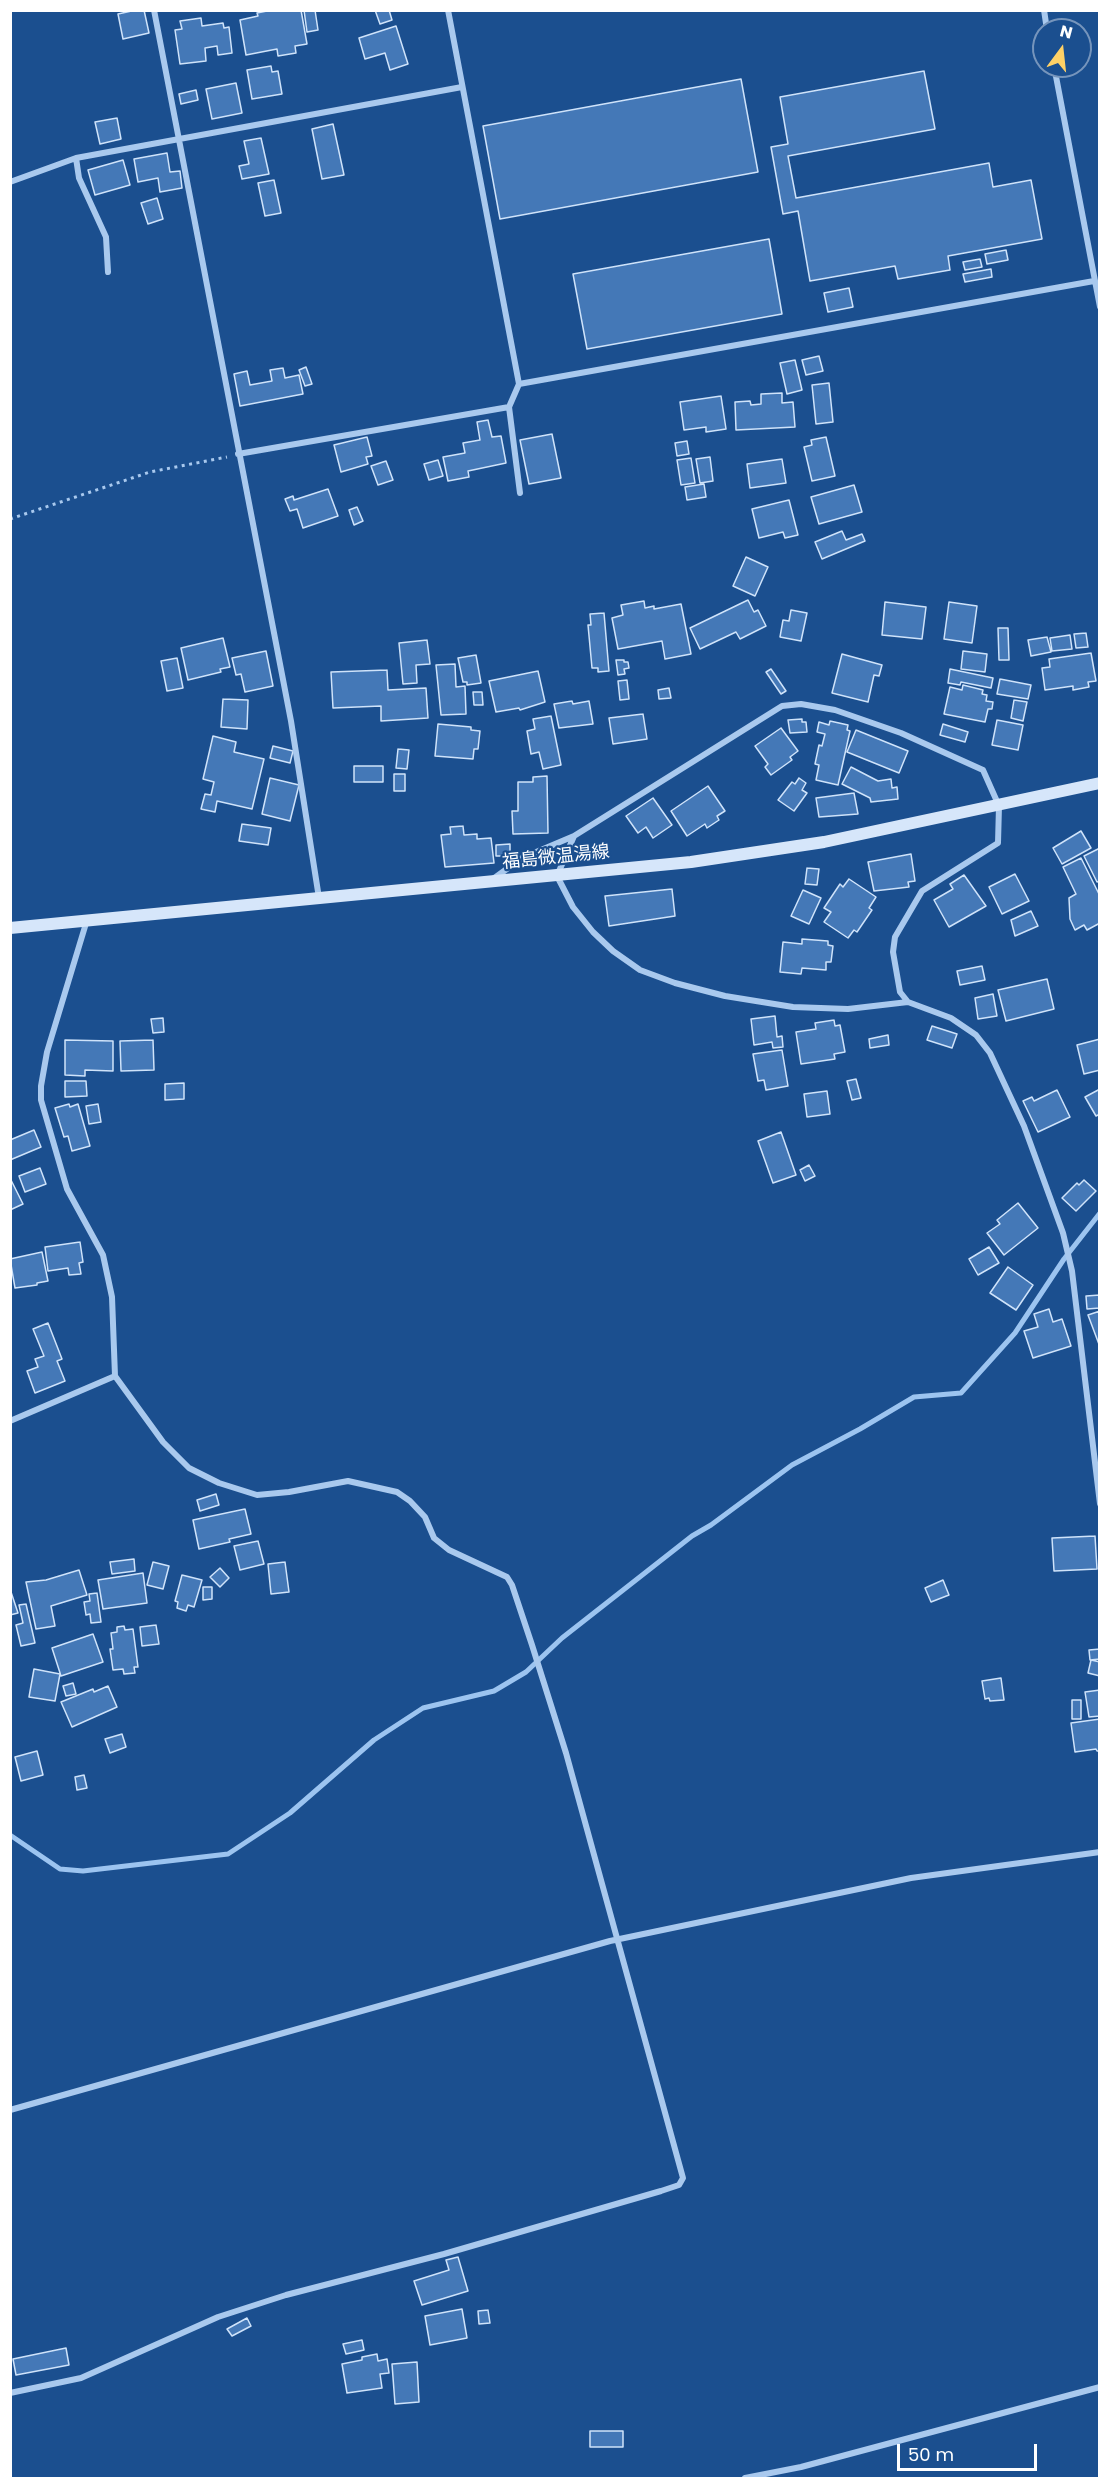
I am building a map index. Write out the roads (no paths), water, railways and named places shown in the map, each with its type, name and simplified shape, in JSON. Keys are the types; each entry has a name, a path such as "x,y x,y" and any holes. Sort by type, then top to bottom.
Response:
{"main road":[{"name":"福島微温湯線","path":"10,928 691,862 824,842 1100,783"}],"street":[{"path":"153,10 291,721 319,898"},
{"path":"448,10 519,384 508,406 520,493"},
{"path":"1056,78 1100,307"},
{"path":"10,182 76,158 462,87"},
{"path":"76,158 76,168 82,185 106,237 108,272"},
{"path":"519,384 1094,282"},
{"path":"238,454 508,406"},
{"path":"488,883 522,858 574,836 782,706 801,704 836,710 890,729 983,770 999,806 998,843 922,891 895,937 893,952 900,992 908,1002"},
{"path":"574,836 557,876 573,907 593,932 613,951 640,970 675,983 725,996 793,1007 848,1009 908,1002 951,1018 976,1035 990,1053 1024,1126 1064,1233 1072,1271 1100,1504"},
{"path":"10,2393 81,2378 218,2318 286,2295 444,2254 680,2185 683,2178 566,1753 512,1585 507,1577 449,1550 434,1538 425,1517 410,1501 397,1492 348,1481 257,1496 219,1483 189,1468 163,1442 115,1376 112,1297 103,1255 67,1189 41,1100 47,1052 87,920"},
{"path":"10,1421 115,1376"},
{"path":"10,2110 618,1940 911,1878 1100,1852"},
{"path":"745,2478 801,2467 1100,2387"}],"waterway":[{"path":"10,1835 60,1869 83,1871 228,1854 290,1813 374,1740 423,1708 494,1691 526,1672 562,1638 692,1536 711,1525 792,1465 914,1397 961,1393 1015,1333 1064,1259 1100,1213"}]}
